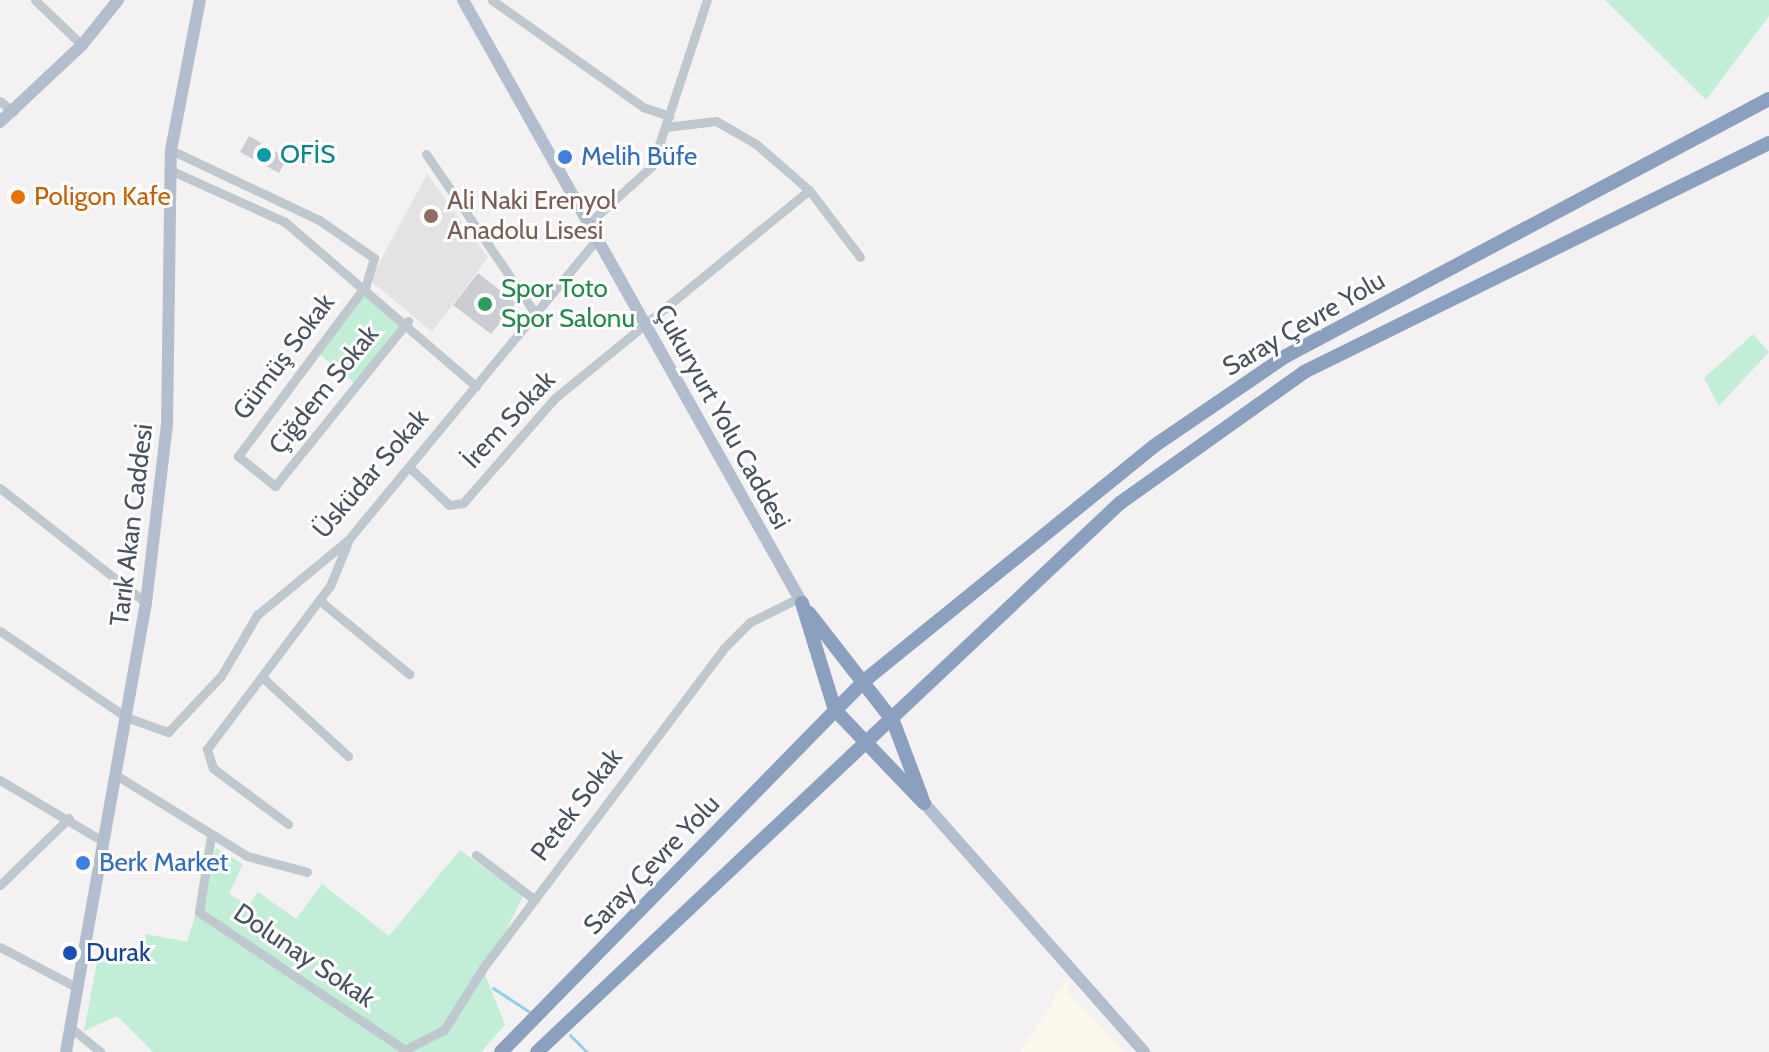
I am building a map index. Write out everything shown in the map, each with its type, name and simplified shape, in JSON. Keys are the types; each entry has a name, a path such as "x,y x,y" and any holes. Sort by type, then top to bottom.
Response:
{"highway":[{"name":"Saray Çevre Yolu","path":"501,1052 864,681 1154,446 1286,356 1769,99"},
{"name":"Saray Çevre Yolu","path":"537,1052 893,721 1120,503 1304,372 1769,143"},
{"path":"800,601 893,721 924,803"},
{"path":"800,601 835,710 865,745 924,803"}],"main road":[{"path":"0,122 82,45 118,0"},
{"name":"Tarık Akan Caddesi","path":"66,1052 146,603 167,425 171,150 200,0"},
{"name":"Çukuryurt Yolu Caddesi","path":"463,0 800,601"},
{"path":"924,803 1144,1052"}],"street":[{"path":"35,0 82,45"},
{"path":"492,0 643,107 669,116"},
{"path":"589,223 636,187 652,166 707,0"},
{"path":"0,101 13,112"},
{"path":"666,127 716,121 756,144 809,190 860,257"},
{"path":"171,150 325,225 374,258 366,285"},
{"path":"426,154 535,313"},
{"path":"170,170 285,222 408,321 476,386"},
{"path":"645,324 809,190"},
{"path":"313,243 325,225"},
{"name":"Üsküdar Sokak","path":"126,717 168,732 221,676 257,615 348,540 597,239"},
{"name":"Gümüş Sokak","path":"275,486 238,456 366,285"},
{"name":"Çiğdem Sokak","path":"275,486 408,321"},
{"name":"İrem Sokak","path":"409,467 449,505 463,503 555,398 645,324"},
{"path":"0,488 146,603"},
{"path":"288,824 213,768 207,749 319,600 348,540"},
{"path":"319,600 409,674"},
{"name":"Petek Sokak","path":"406,1051 444,1030 535,900 723,649 750,622 800,601"},
{"path":"0,631 126,717"},
{"path":"262,677 348,756"},
{"path":"116,775 247,856 307,872"},
{"path":"0,780 69,818 104,842"},
{"path":"0,885 69,818"},
{"name":"Dolunay Sokak","path":"211,836 199,912 406,1051"},
{"path":"476,855 535,900"},
{"path":"0,947 78,988"},
{"path":"71,1028 101,1052"}],"shaded area":[{"name":"Ali Naki Erenyol Anadolu Lisesi","path":"427,174 488,257 432,332 370,280"},
{"path":"1067,980 1069,995 1124,1052 1020,1052"}],"green space":[{"path":"1605,0 1769,0 1769,16 1706,100"},
{"path":"365,294 400,325 355,383 319,354"},
{"path":"1753,334 1769,352 1719,406 1704,378"},
{"path":"216,848 243,864 229,894 249,905 258,892 296,919 322,884 389,936 460,850 523,896 485,974 505,1025 481,1052 153,1052 117,1016 84,1031 100,947 141,956 146,934 187,942"}],"building":[{"name":"OFİS","path":"249,136 287,158 279,173 240,152"},
{"name":"Spor Toto Spor Salonu","path":"478,273 516,303 491,334 453,305"}],"waterway":[{"path":"493,988 528,1011"},
{"path":"570,1035 587,1052"}],"place":[{"name":"OFİS","path":"264,155"},
{"name":"Melih Büfe","path":"565,157"},
{"name":"Poligon Kafe","path":"18,197"},
{"name":"Ali Naki Erenyol Anadolu Lisesi","path":"431,216"},
{"name":"Spor Toto Spor Salonu","path":"485,304"},
{"name":"Berk Market","path":"83,863"},
{"name":"Durak","path":"70,953"}]}
